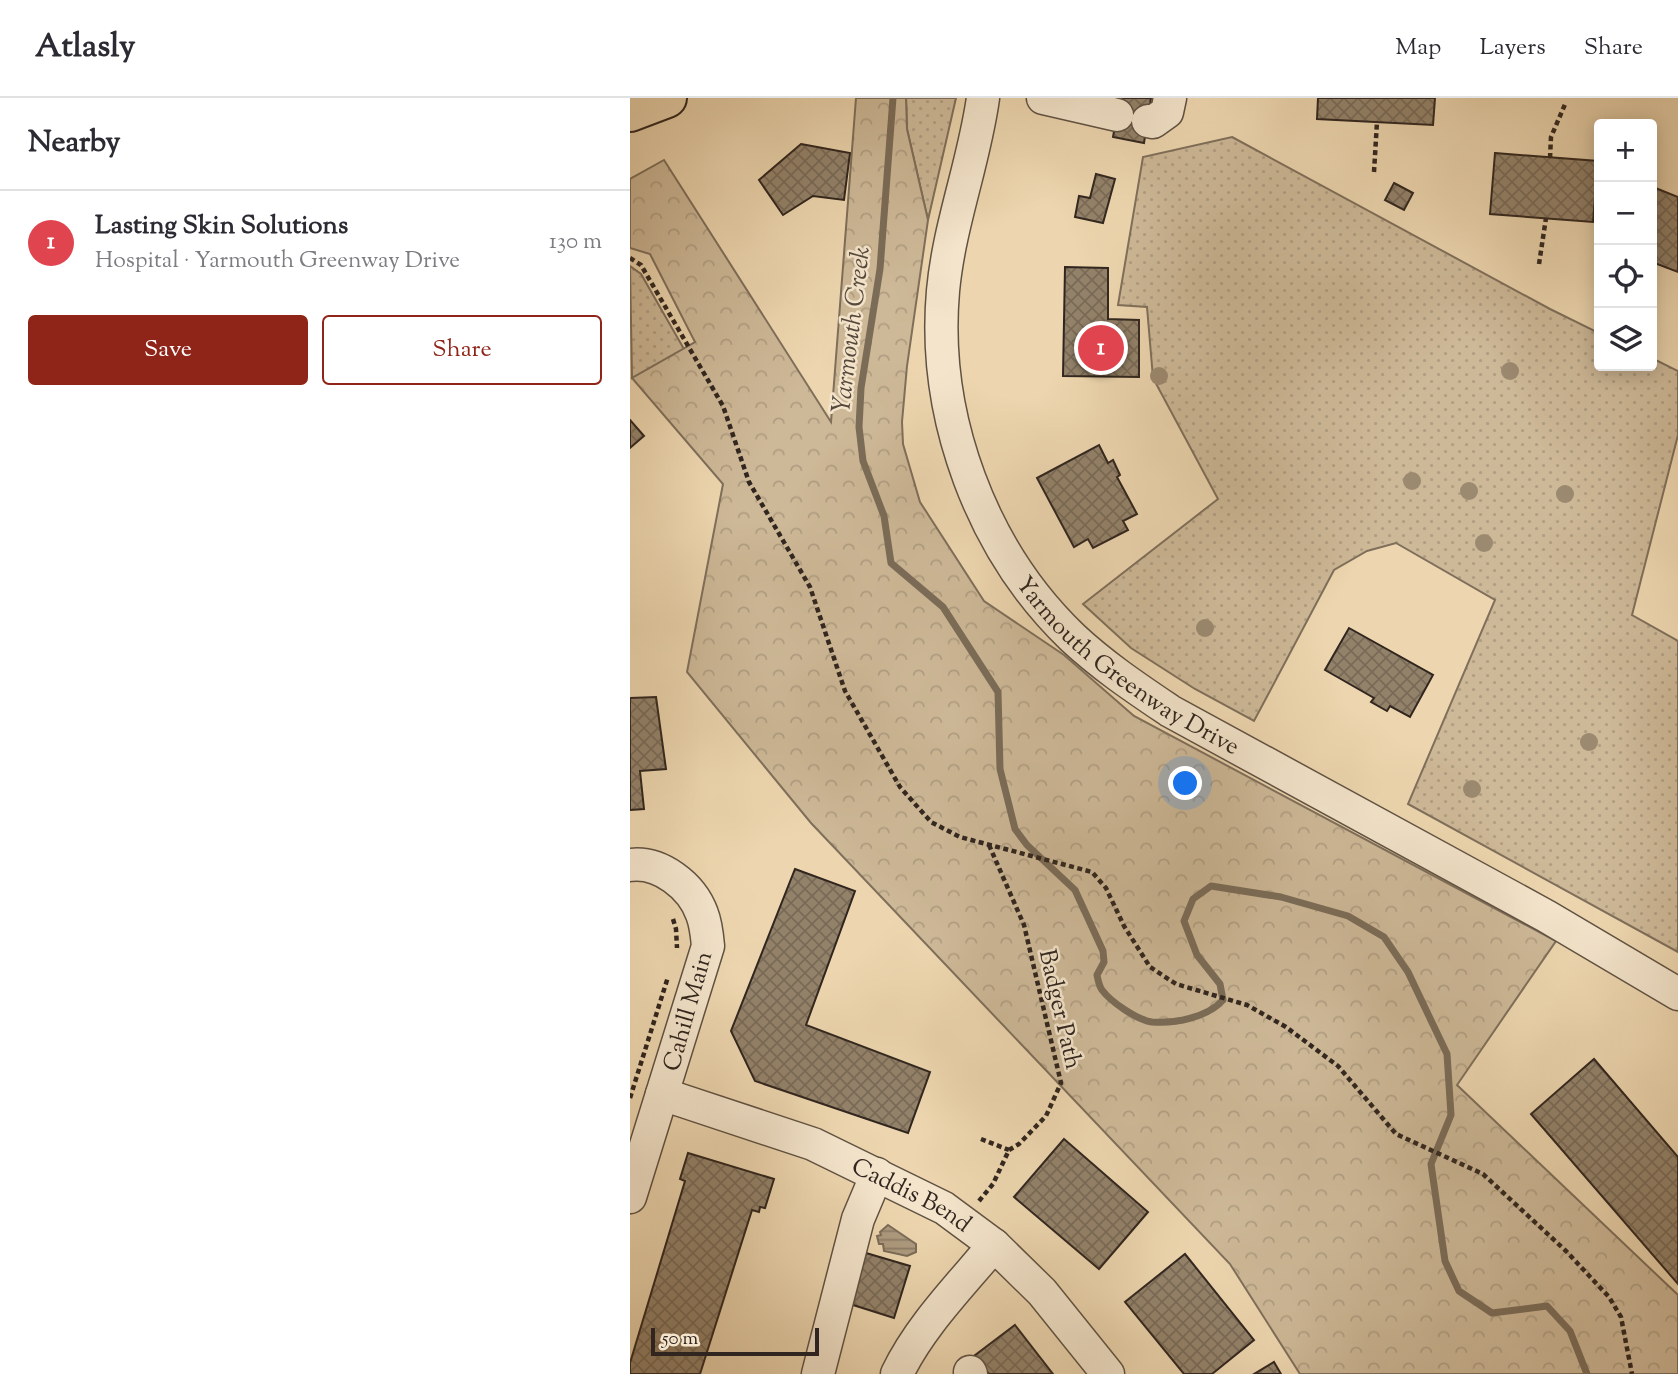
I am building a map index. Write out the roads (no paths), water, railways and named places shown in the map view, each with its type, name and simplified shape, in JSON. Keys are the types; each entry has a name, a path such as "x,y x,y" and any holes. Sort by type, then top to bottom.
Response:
{"main road":[{"path":"630,112 667,98"}],"street":[{"name":"Yarmouth Greenway Drive","path":"983,98 951,240 943,289 940,344 951,414 967,474 989,525 1024,583 1072,636 1115,675 1170,711 1546,916 1678,994"},
{"path":"1043,98 1117,115"},
{"path":"1148,121 1153,122 1167,111 1170,98"},
{"name":"Cahill Main","path":"630,865 639,864 660,870 689,891 701,911 708,946 630,1198"},
{"name":"Caddis Bend","path":"662,1094 813,1144 944,1208 994,1245 1042,1292 1108,1374"},
{"path":"818,1374 858,1219 877,1174"},
{"path":"897,1374 932,1319 994,1245"}],"waterway":[{"name":"Yarmouth Creek","path":"893,98 880,269 861,388 859,427 863,461 884,516 891,563 943,607 998,692 1000,769 1015,829 1027,845 1075,890 1103,951 1104,962 1097,975 1101,988 1125,1010 1152,1022 1190,1018 1217,1006 1223,1000 1220,984 1197,955 1184,921 1193,899 1211,886 1281,897 1348,916 1384,937 1408,972 1447,1054 1451,1115 1431,1164 1445,1261 1459,1291 1492,1313 1547,1306 1570,1331 1587,1374"}],"place":[{"name":"Lasting Skin Solutions","path":"1101,348"}]}
